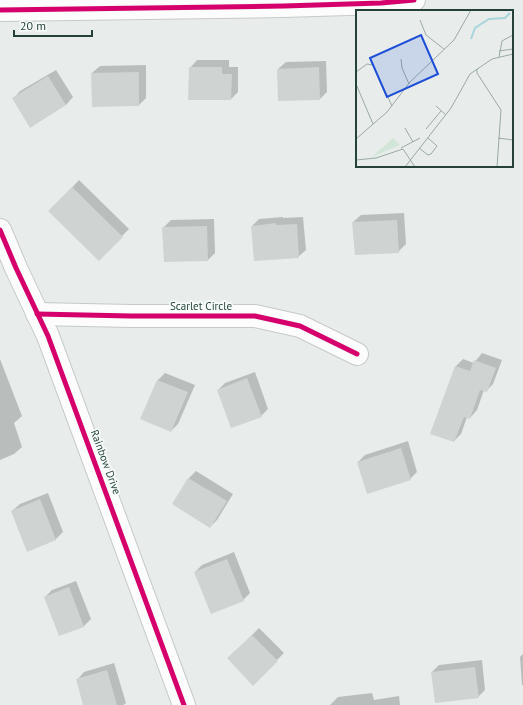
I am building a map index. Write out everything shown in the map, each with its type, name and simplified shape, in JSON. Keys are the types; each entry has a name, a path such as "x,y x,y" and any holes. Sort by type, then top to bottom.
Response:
{"street":[{"path":"0,10 284,6 380,3 414,0"},
{"name":"Rainbow Drive","path":"0,230 48,336 184,705"},
{"name":"Scarlet Circle","path":"37,314 255,316 300,326 357,354"}],"building":[{"path":"189,67 222,67 222,74 232,74 231,100 188,100"},
{"path":"319,67 320,100 278,101 277,69"},
{"path":"139,72 139,106 92,107 91,73"},
{"path":"48,76 66,105 30,128 12,98"},
{"path":"72,187 123,237 99,261 48,211"},
{"path":"397,220 399,253 355,255 352,222"},
{"path":"276,223 276,225 297,224 299,258 254,261 251,226"},
{"path":"207,226 208,261 164,262 162,227"},
{"path":"474,360 496,368 487,392 480,390 470,419 464,417 454,442 430,434 455,366 470,371"},
{"path":"247,378 262,417 231,428 217,390"},
{"path":"157,380 188,392 171,432 140,419"},
{"path":"401,448 411,480 367,494 357,462"},
{"path":"188,478 227,501 210,528 172,504"},
{"path":"40,499 56,540 27,552 11,511"},
{"path":"227,559 244,601 211,614 194,572"},
{"path":"69,587 84,627 59,636 44,597"},
{"path":"252,635 278,661 253,686 227,658"},
{"path":"475,667 479,698 435,703 431,672"},
{"path":"107,670 117,705 83,705 76,679"}],"cycle path":[{"path":"0,10 284,6 381,3 414,0"},
{"path":"0,230 48,336 184,705"},
{"path":"37,314 255,316 300,326 357,354"}]}
